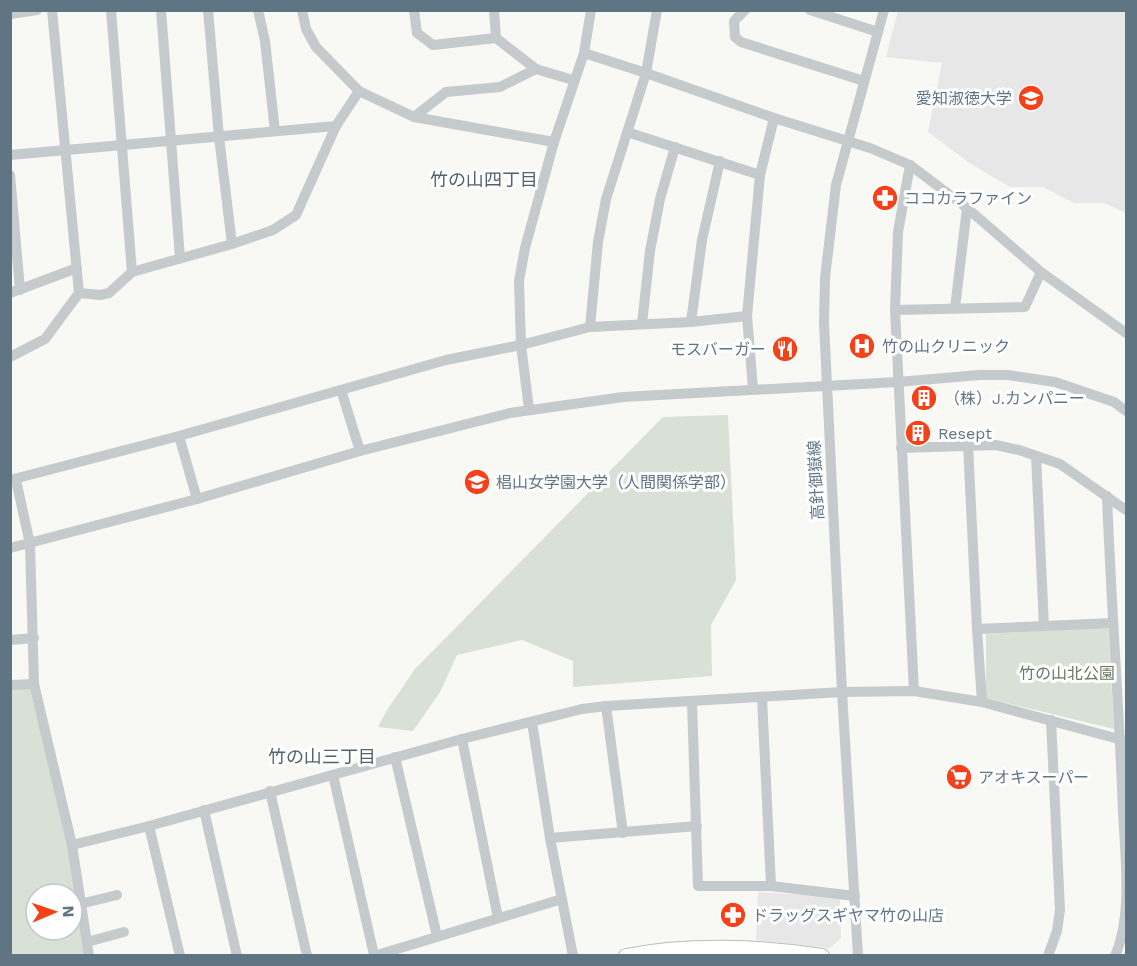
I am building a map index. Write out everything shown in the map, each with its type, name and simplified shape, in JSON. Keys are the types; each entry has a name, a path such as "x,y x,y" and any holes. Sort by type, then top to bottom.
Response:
{"main road":[{"path":"626,956 695,948 822,956"}],"street":[{"path":"10,14 37,10"},
{"path":"10,357 45,339 79,293 52,10"},
{"path":"111,10 132,272"},
{"path":"161,10 180,258"},
{"path":"208,10 219,137 232,244"},
{"path":"258,10 265,41 275,131"},
{"path":"302,10 306,29 316,47 359,91 414,117 554,142"},
{"path":"414,10 417,33 433,45 496,38 536,69 573,80"},
{"path":"494,10 496,38"},
{"path":"529,409 521,345 519,281 525,249 554,142 584,53 591,10"},
{"path":"590,327 598,242 606,199 646,73 657,10"},
{"path":"745,10 734,21 735,37 741,42 864,81"},
{"path":"810,10 878,32"},
{"name":"高針御嶽線","path":"858,956 842,692 824,323 825,278 832,208 847,141 884,10"},
{"path":"584,53 870,148 910,165 967,208 1041,272 1126,333"},
{"path":"414,117 446,93 501,87 536,69"},
{"path":"79,293 100,295 109,292 132,272 273,230 296,215 336,126 359,91"},
{"path":"753,389 747,316 760,175 774,118"},
{"path":"10,155 336,126"},
{"path":"627,132 760,175"},
{"path":"642,324 650,251 660,199 675,147"},
{"path":"691,322 702,240 720,161"},
{"path":"910,165 898,232 895,310 914,690"},
{"path":"10,175 15,292 77,268"},
{"path":"955,308 967,208"},
{"path":"895,310 1025,307 1041,272"},
{"path":"77,882 72,845 34,684 30,544 13,480 179,436 446,360 521,345 590,327 691,322 747,316"},
{"path":"10,548 197,499 360,451 529,409 623,397 898,382 979,375 1055,382 1114,402 1126,411"},
{"path":"341,390 360,451"},
{"path":"179,436 197,499"},
{"path":"968,445 982,702"},
{"path":"901,448 996,445 1036,456 1060,464 1126,510"},
{"path":"1036,456 1044,626"},
{"path":"1107,496 1112,623 1124,739 1126,898 1120,945 1115,956"},
{"path":"977,629 1112,623"},
{"path":"10,640 34,638"},
{"path":"10,685 34,684"},
{"path":"72,845 149,826 462,739 606,706 914,690 982,702 1124,739"},
{"path":"762,698 771,886"},
{"path":"692,701 698,885 771,886 855,896"},
{"path":"606,706 623,833"},
{"path":"1048,956 1057,931 1060,910 1052,720"},
{"path":"532,722 550,838 573,956"},
{"path":"462,739 498,918"},
{"path":"394,757 437,936"},
{"path":"333,775 374,955 562,899"},
{"path":"270,792 307,956"},
{"path":"204,810 237,956"},
{"path":"149,826 180,956"},
{"path":"550,838 697,826"},
{"path":"84,903 117,895"},
{"path":"84,926 89,956"},
{"path":"87,942 124,932"}],"shaded area":[{"name":"愛知淑徳大学","path":"898,11 1126,11 1126,213 1104,203 1074,203 1043,187 1010,187 971,164 928,132 942,63 886,57"},
{"path":"758,892 837,897 840,900 841,938 830,948 756,940"}],"green space":[{"path":"728,415 736,580 711,625 712,676 573,687 573,661 522,640 457,655 440,692 413,731 378,727 415,669 663,417"},
{"name":"竹の山北公園","path":"1108,627 1114,729 986,698 986,634"},
{"path":"29,686 69,842 75,882 24,882 24,942 83,942 85,955 11,955 10,687"}],"place":[{"name":"愛知淑徳大学","path":"1031,98"},
{"name":"ココカラファイン","path":"885,198"},
{"name":"竹の山クリニック","path":"862,346"},
{"name":"モスバーガー","path":"785,349"},
{"name":"（株）J.カンパニー","path":"924,398"},
{"name":"Resept","path":"918,433"},
{"name":"椙山女学園大学（人間関係学部）","path":"477,482"},
{"name":"アオキスーパー","path":"959,777"},
{"name":"ドラッグスギヤマ竹の山店","path":"733,915"}],"district":[{"name":"竹の山四丁目","path":"484,179"},
{"name":"竹の山三丁目","path":"322,756"}]}
